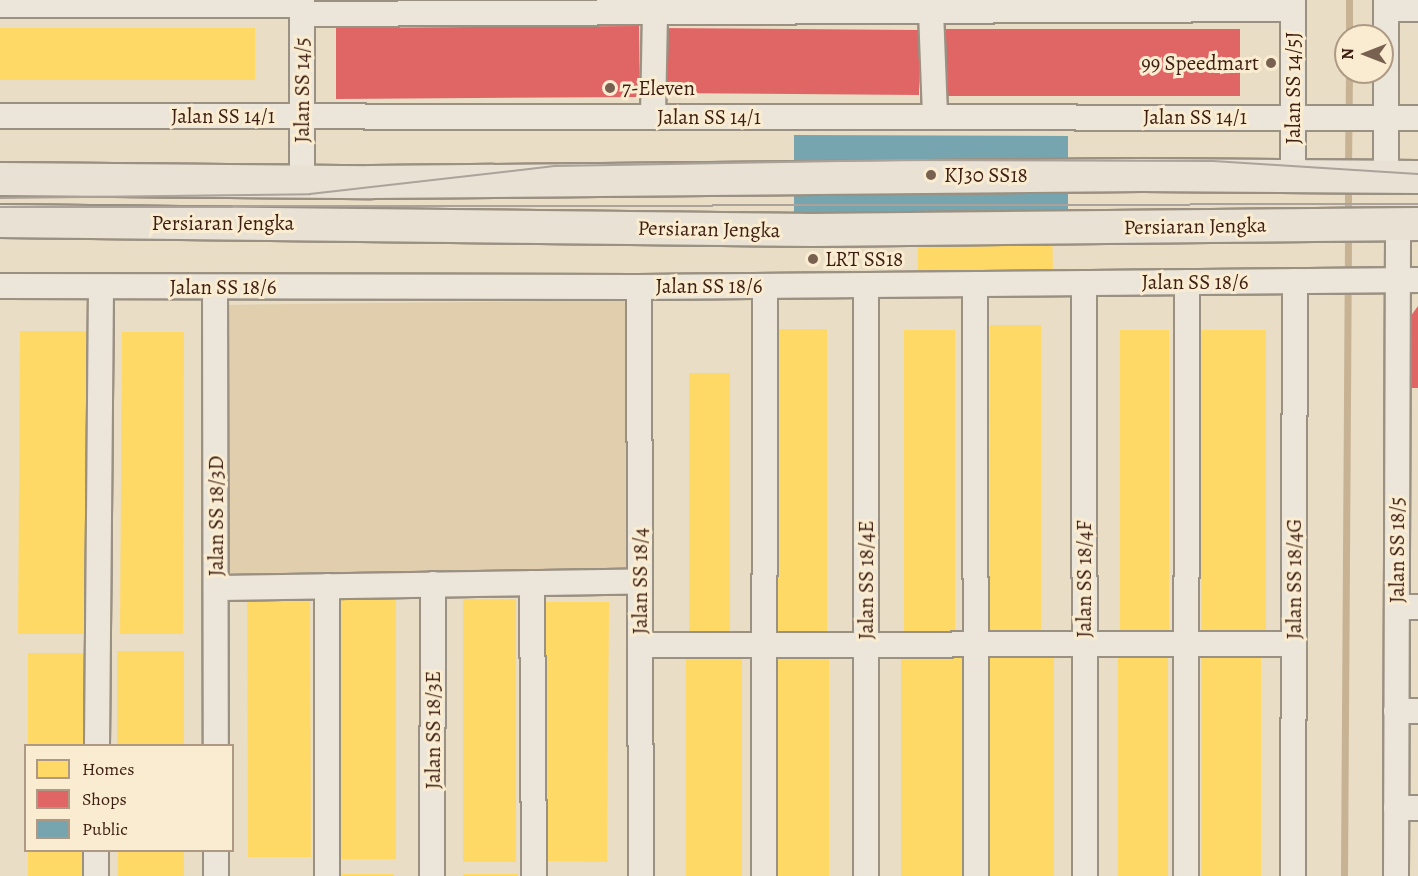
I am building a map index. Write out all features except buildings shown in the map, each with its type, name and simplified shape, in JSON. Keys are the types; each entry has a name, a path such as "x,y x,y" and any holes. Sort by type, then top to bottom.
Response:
{"main road":[{"name":"Persiaran Jengka","path":"0,179 1418,177"},
{"name":"Persiaran Jengka","path":"0,221 812,230 1408,224"}],"street":[{"path":"0,5 663,8 1293,4"},
{"name":"Jalan SS 14/5J","path":"1293,4 1293,177"},
{"path":"1360,177 1386,118 1386,5 1418,9"},
{"name":"Jalan SS 14/5","path":"302,6 302,180"},
{"path":"934,117 939,7"},
{"path":"652,117 663,8"},
{"name":"Jalan SS 14/1","path":"0,116 1418,118"},
{"name":"Jalan SS 18/5","path":"1396,876 1407,808 1408,224"},
{"name":"Jalan SS 18/6","path":"0,286 639,287 1408,280"},
{"name":"Jalan SS 18/4G","path":"1293,876 1295,281"},
{"path":"1186,876 1187,282"},
{"name":"Jalan SS 18/4F","path":"1084,283 1085,876"},
{"path":"975,284 976,876"},
{"name":"Jalan SS 18/4E","path":"866,285 866,876"},
{"path":"97,744 101,286"},
{"name":"Jalan SS 18/3D","path":"215,286 216,744"},
{"path":"764,876 765,286"},
{"name":"Jalan SS 18/4","path":"639,287 642,876"},
{"path":"216,588 640,581"},
{"path":"532,583 534,876"},
{"name":"Jalan SS 18/3E","path":"432,876 433,584"},
{"path":"327,586 327,876"},
{"path":"640,645 1293,644"},
{"path":"96,852 96,876"},
{"path":"216,852 216,876"}],"shaded area":[{"path":"631,300 634,570 225,575 222,305"}],"waterway":[{"path":"1349,0 1349,24"},
{"path":"1348,168 1349,84"},
{"path":"1348,186 1348,216"},
{"path":"1344,876 1348,234"}],"tram line":[{"path":"0,198 310,194 556,166 897,160 1213,161 1418,174"},
{"path":"0,207 1418,204"}],"place":[{"name":"99 Speedmart","path":"1271,63"},
{"name":"7-Eleven","path":"610,88"},
{"name":"KJ30 SS18","path":"931,175"},
{"name":"LRT SS18","path":"813,259"}]}
